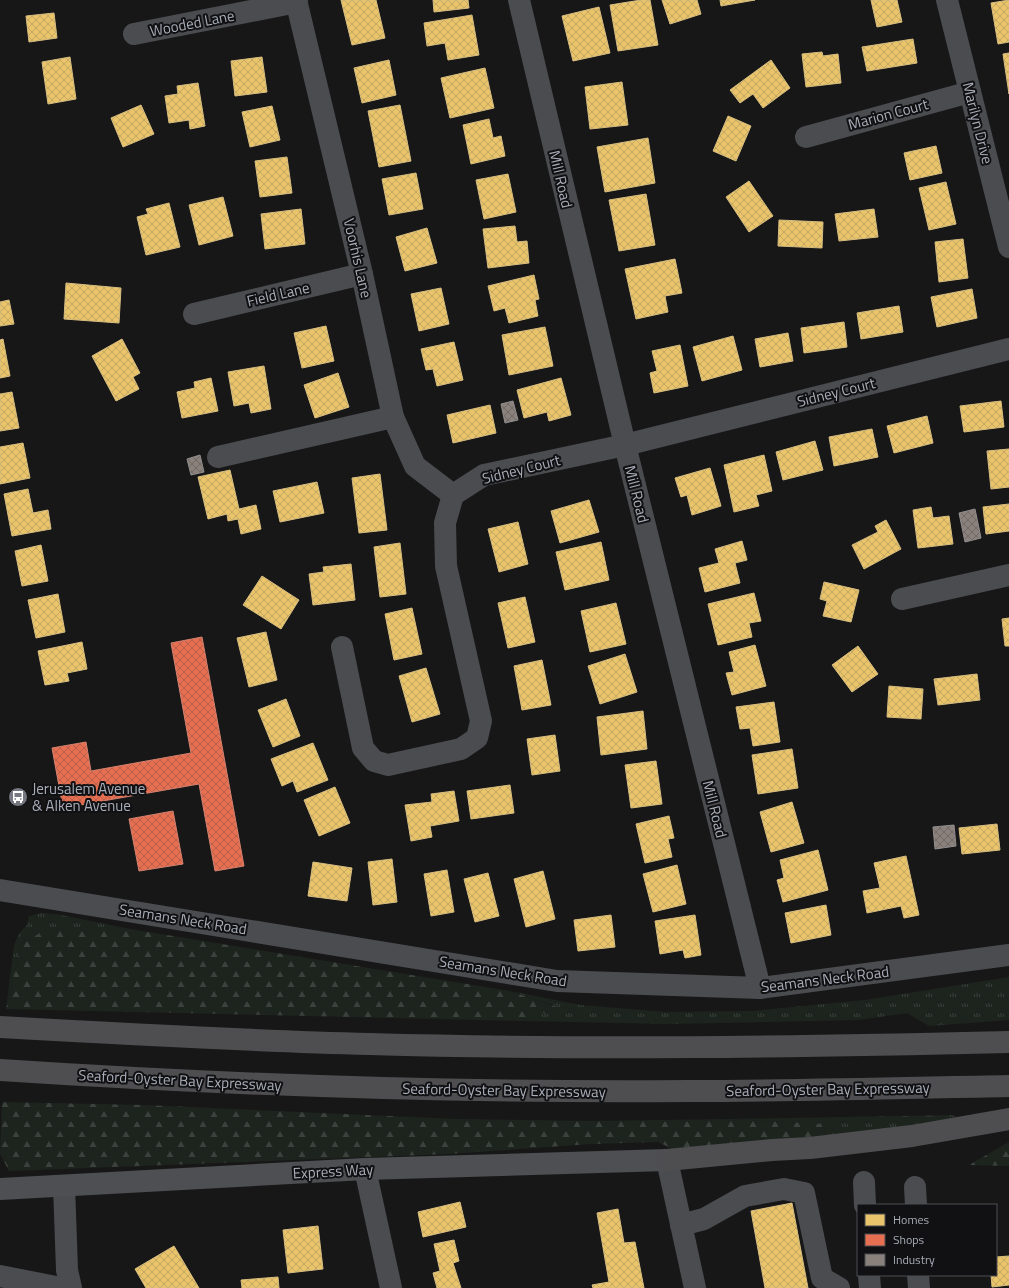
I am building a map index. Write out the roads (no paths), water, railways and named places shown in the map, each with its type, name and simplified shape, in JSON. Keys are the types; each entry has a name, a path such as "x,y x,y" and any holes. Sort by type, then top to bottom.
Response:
{"highway":[{"path":"0,1027 82,1032 370,1044 533,1047 688,1048 1009,1042"},
{"name":"Seaford-Oyster Bay Expressway","path":"0,1070 353,1087 533,1090 688,1091 1009,1086"},
{"path":"667,1160 825,1146 912,1136 1009,1119"}],"main road":[{"name":"Express Way","path":"0,1189 365,1169 667,1160"}],"street":[{"name":"Mill Road","path":"519,0 625,445 760,988"},
{"name":"Marilyn Drive","path":"947,0 1009,247"},
{"name":"Wooded Lane","path":"134,34 296,1"},
{"name":"Voorhis Lane","path":"296,1 362,274 393,417 415,466 453,495"},
{"name":"Marion Court","path":"806,137 970,92"},
{"name":"Field Lane","path":"194,314 362,274"},
{"name":"Sidney Court","path":"453,495 484,475 625,445 1009,349"},
{"path":"218,457 393,417"},
{"path":"342,647 363,748 374,760 388,765 461,749 477,738 480,721 446,566 445,524 453,495"},
{"path":"902,599 1009,575"},
{"name":"Seamans Neck Road","path":"0,890 557,981 760,988 1009,955"},
{"path":"667,1160 695,1288"},
{"path":"365,1169 391,1288"},
{"path":"864,1182 865,1204"},
{"path":"64,1186 67,1270 71,1288"},
{"path":"681,1225 704,1219 745,1196 784,1189 804,1193 822,1278 839,1288"},
{"path":"0,1276 61,1288"},
{"path":"869,1276 870,1288"},
{"path":"918,1276 919,1288"}],"place":[{"name":"Jerusalem Avenue & Alken Avenue","path":"18,797"}]}
